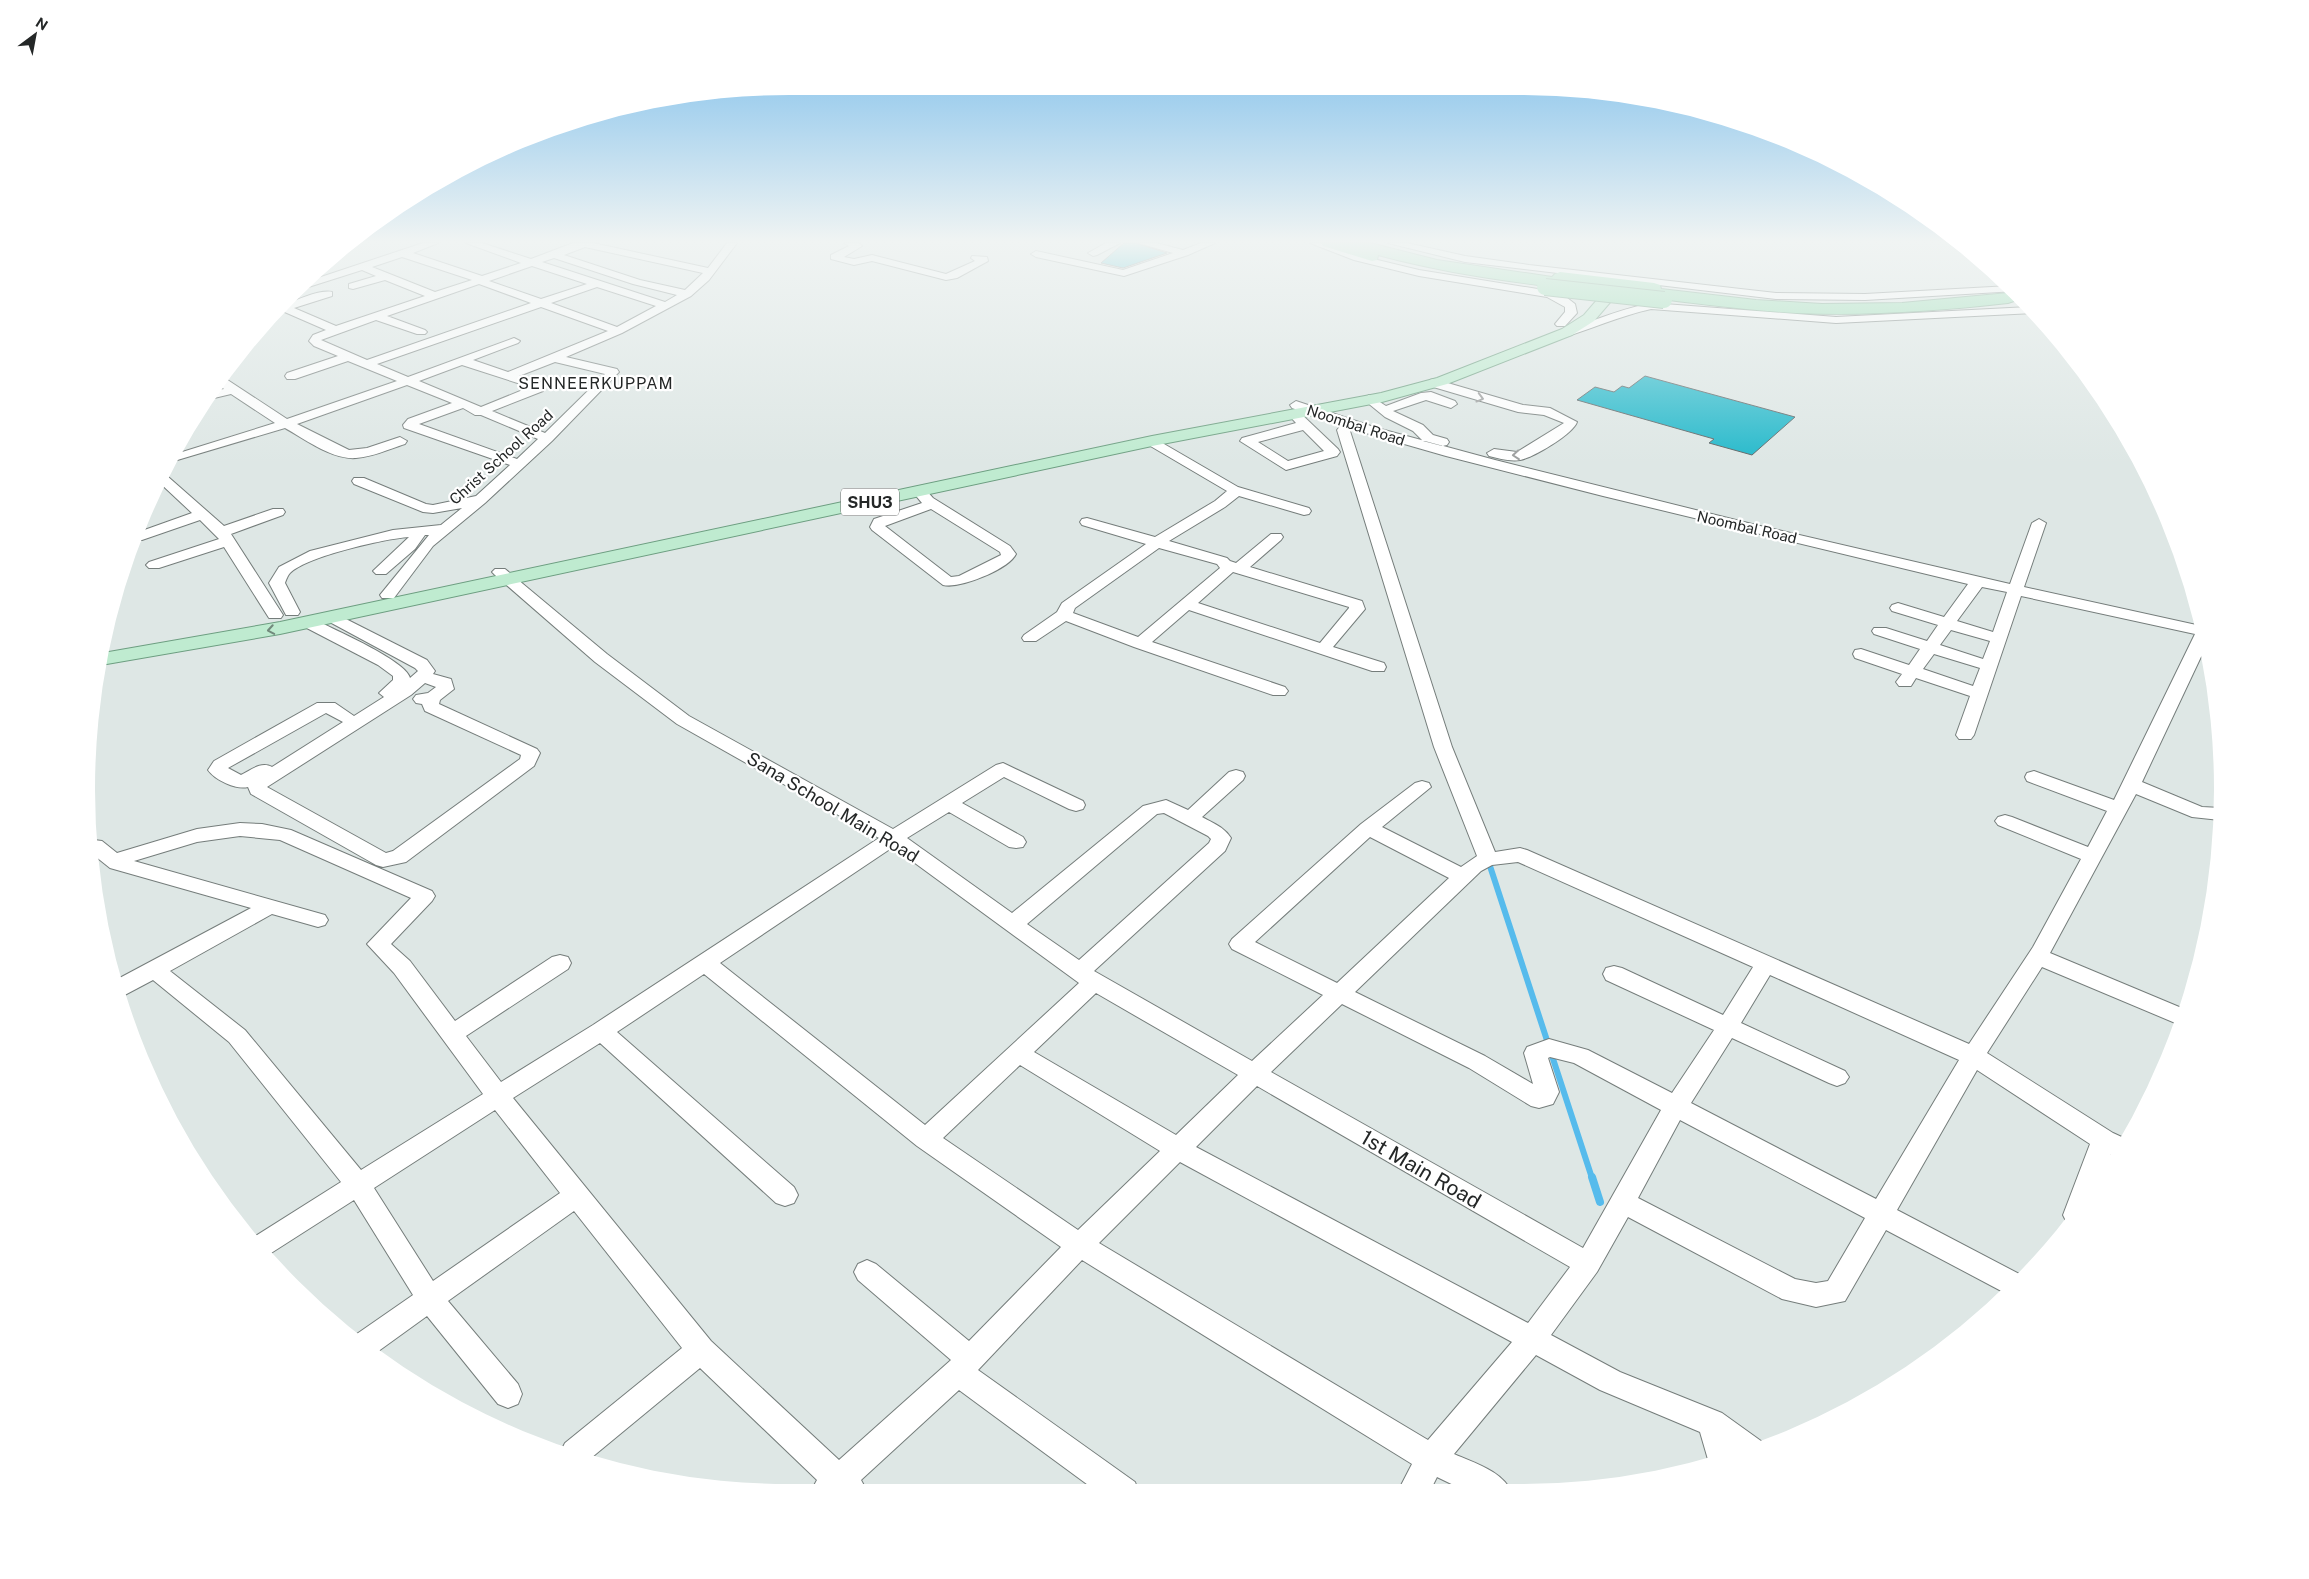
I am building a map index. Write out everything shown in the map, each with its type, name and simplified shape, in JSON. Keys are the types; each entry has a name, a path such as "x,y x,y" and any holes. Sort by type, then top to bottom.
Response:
{"main road":[{"name":"SHU3","path":"110,648 291,617 332,617 504,576 1132,437 1301,414 1432,376 1557,331 1572,330 1591,317"},
{"name":"SHU3","path":"107,658 388,595 504,576 919,492 1152,441 1301,414 1369,399 1434,383 1557,331"}],"street":[{"path":"304,317 336,330"},
{"path":"374,317 317,337 315,341 348,357 479,412 547,438"},
{"path":"378,317 421,332"},
{"path":"366,364 501,317"},
{"path":"564,322 578,317 618,331"},
{"path":"508,376 618,331 646,317"},
{"path":"1557,331 1568,317"},
{"path":"1557,331 1588,327 1614,317"},
{"path":"1775,317 1836,320 1901,317"},
{"path":"180,457 286,424 514,341"},
{"path":"291,376 348,357"},
{"name":"Christ School Road","path":"388,595 428,543 480,500 519,464 613,372 554,358"},
{"path":"463,361 539,386 539,388 479,412"},
{"path":"1369,399 1418,428 1428,438 1511,457 1524,454 1570,425 1569,420 1546,411 1522,409 1434,383"},
{"path":"226,385 286,424 342,453 351,455 361,454 400,441"},
{"path":"219,394 232,390"},
{"path":"1385,410 1425,396 1431,396 1451,404"},
{"path":"462,404 409,425 519,464"},
{"path":"1301,414 1332,453 1286,466 1247,441 1301,414"},
{"name":"Noombal Road","path":"1301,414 1350,424 1384,436 1718,521 2195,630"},
{"path":"1350,424 1343,430 1346,440 1444,747 1488,859"},
{"path":"1152,441 1234,490 1304,511"},
{"path":"359,481 423,508 433,509 480,500"},
{"path":"169,483 225,537 291,617 384,661 401,674 402,681 397,685 347,718 241,783 217,770 220,765 323,707 329,708 347,718"},
{"path":"1030,638 1064,615 1068,606 1156,543 1220,504 1235,492 1234,490"},
{"path":"919,492 933,504 1005,549 1009,554 1007,558 963,580 948,582 877,527 879,522 933,504"},
{"path":"154,566 225,537 278,512"},
{"path":"144,535 202,514"},
{"path":"1087,522 1222,561 1233,567 1356,604 1357,609 1323,649"},
{"path":"1966,735 2039,523"},
{"path":"291,617 276,583 284,570 315,554 393,534 444,530"},
{"path":"381,572 410,546 421,531"},
{"path":"1140,644 1228,569 1276,537"},
{"name":"Sana School Main Road","path":"504,576 601,658 683,720 893,838 1086,977 1254,1074"},
{"path":"1909,677 1978,581"},
{"path":"1185,604 1378,667"},
{"path":"1898,608 1989,636"},
{"path":"1064,615 1140,644 1279,691"},
{"path":"332,617 420,664 427,671 424,678 411,685 405,691 262,782 257,786 258,790 382,860 399,857 531,758 531,753 431,707 430,702 433,697"},
{"path":"1880,631 1980,663"},
{"path":"1623,1202 1791,1290 1816,1295 1836,1292 1973,1056 2038,957 2131,785 2198,642"},
{"path":"1861,654 1909,677 1970,691"},
{"path":"405,691 424,700 433,697 445,689 445,683 424,678"},
{"path":"264,1244 359,1186 497,1095 601,1031 893,838 1003,769 1076,805"},
{"path":"1190,818 1236,776"},
{"path":"2034,777 2118,808"},
{"path":"2131,785 2199,813 2213,814"},
{"path":"1422,787 1368,828 1240,944 1477,1062 1539,1099 1545,1097 1547,1092 1535,1053 1549,1048 1580,1056 2010,1282"},
{"path":"948,803 1016,842"},
{"path":"926,1139 1018,1053 1086,977 1218,846 1221,838 1190,818 1166,806 1150,810 1012,924"},
{"path":"2005,821 2092,856"},
{"path":"113,861 196,835 241,828 264,829 284,834 425,896 378,944 402,966 497,1095 701,1350 834,1484"},
{"path":"1368,828 1463,876"},
{"path":"98,849 113,861 318,920"},
{"path":"842,1484 964,1366 1080,1245 1254,1074 1463,876 1474,866 1488,859 1520,855 1973,1056 2113,1144 2097,1175"},
{"path":"123,983 271,906"},
{"path":"2038,957 2176,1015"},
{"path":"704,962 926,1139 1080,1245 1431,1459 1484,1484"},
{"path":"452,1034 560,963"},
{"path":"1417,1484 1431,1459 1532,1339 1588,1264 1676,1106 1728,1027 1765,965"},
{"path":"154,968 237,1036 278,1084 359,1186 430,1299 508,1394"},
{"path":"1614,974 1837,1077"},
{"path":"601,1031 785,1195"},
{"path":"1018,1053 1178,1148 1610,1381 1712,1423 1745,1446"},
{"name":"1st Main Road","path":"1254,1074 1588,1264"},
{"path":"369,1341 577,1195"},
{"path":"867,1272 964,1366 1113,1484"},
{"path":"583,1452 701,1350"},
{"path":"1712,1423 1721,1454"}],"building":[{"path":"1645,376 1795,417 1752,455 1709,443 1714,439 1577,400 1595,387 1614,392 1622,386 1629,388"}],"waterway":[{"path":"1488,860 1592,1178"},
{"path":"1592,1177 1600,1202"}],"district":[{"name":"SENNEERKUPPAM","path":"596,383"}]}
